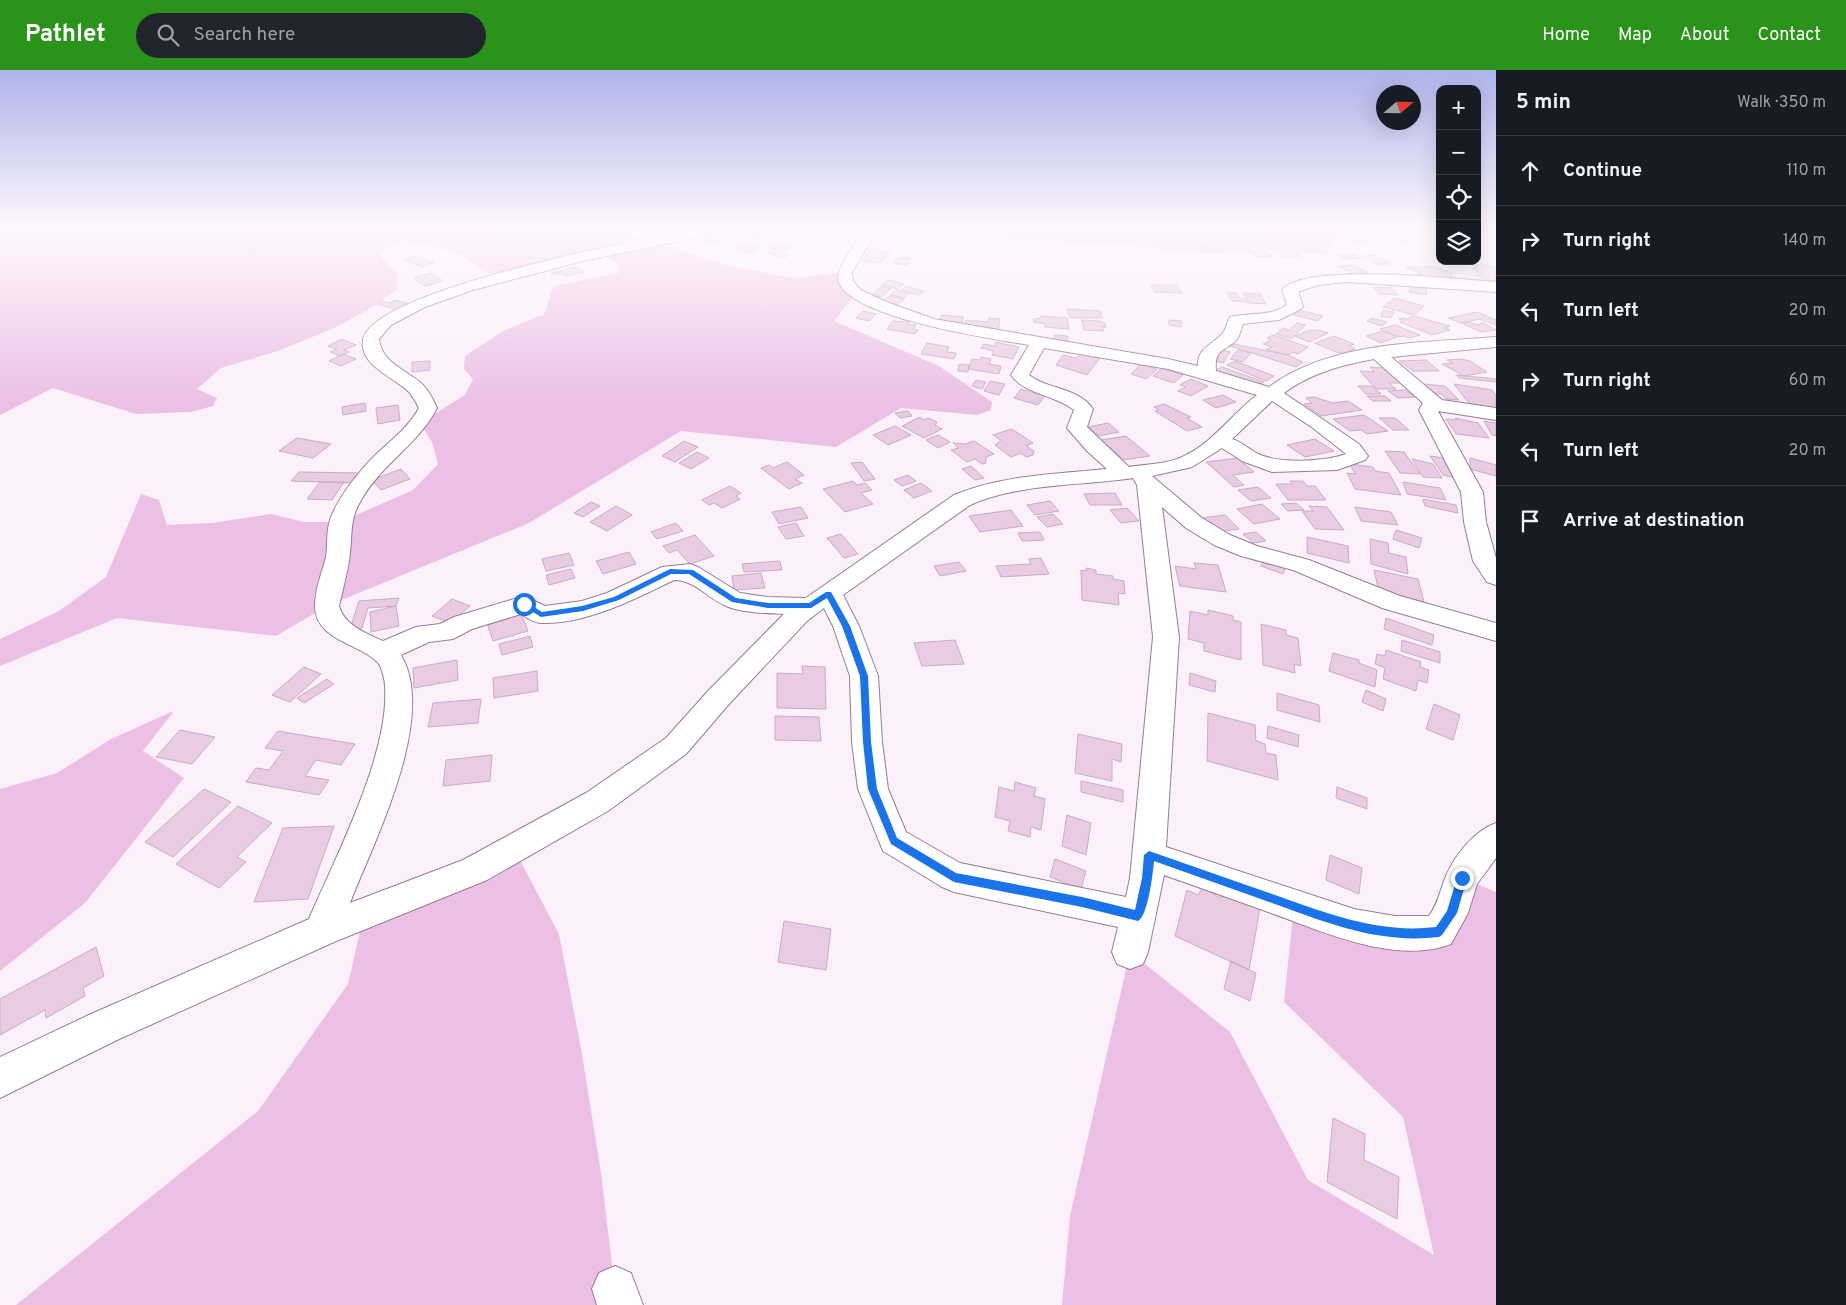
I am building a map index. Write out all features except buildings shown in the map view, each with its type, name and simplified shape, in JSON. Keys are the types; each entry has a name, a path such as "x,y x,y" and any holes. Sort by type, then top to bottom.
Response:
{"street":[{"path":"322,930 383,780 396,726 399,685 391,660 382,653 348,636 330,618 327,606 338,554 340,522 348,502 372,470 420,423 428,408 424,396 416,387 377,361 371,350 371,337 377,326 404,310 462,289"},
{"path":"853,289 878,304 931,323 1168,364 1272,394 1326,428 1352,448 1358,456 1337,464 1272,466 1249,457 1234,446 1218,440"},
{"path":"1207,374 1206,359 1214,346 1230,337 1236,320 1265,319 1285,315 1295,306 1290,290 1293,289"},
{"path":"1039,342 1020,375 1023,380 1075,401 1084,409 1082,419 1077,428 1194,523 1222,540 1249,551 1301,565 1391,602 1496,632"},
{"path":"0,1078 104,1027 322,930 475,870 597,802 676,746 719,697 798,614 962,500 980,491 1063,479 1137,476 1187,462 1218,440 1260,402 1289,381 1307,372 1337,362 1378,354 1496,342"},
{"path":"1378,354 1436,405"},
{"path":"1496,414 1436,405 1428,410 1472,492 1475,522 1485,561 1496,578"},
{"path":"1130,952 1147,878 1166,637 1137,476"},
{"path":"1472,492 1496,504"},
{"path":"382,653 425,633 444,633 463,623 524,604 541,615 583,609 616,599 670,572 690,572 734,600 768,606 820,599"},
{"path":"820,599 846,626 864,676 867,742 872,789 894,841 954,878 1082,902 1138,916"},
{"path":"1149,855 1328,918 1375,932 1415,935 1439,932 1452,913 1462,878 1488,843 1496,837"}],"shaded area":[{"path":"0,289 397,289 378,304 336,327 281,350 221,368 197,389 217,398 213,406 191,412 136,414 53,388 0,415"},
{"path":"553,289 854,289 856,293 834,321 939,366 992,402 991,410 977,415 901,408 836,447 681,431 529,523 327,606 276,636 117,618 0,666 0,639 59,611 106,577 141,494 159,500 167,525 212,523 271,514 304,522 340,522 413,490 438,464 432,442 420,423 465,395 473,379 464,369 465,356 503,331 544,314"},
{"path":"174,711 143,751 184,778 85,903 0,971 0,789 57,773 111,739"},
{"path":"514,849 559,934 582,1054 601,1173 615,1289 606,1305 16,1305 258,1111 348,984 364,914"},
{"path":"1462,878 1496,892 1496,1305 1062,1305 1070,1216 1130,952 1230,1032 1308,1180 1434,1255 1403,1117 1284,1002 1294,906 1415,935"}],"route":[{"path":"524,604 541,615 583,609 616,599 670,572 690,572 734,600 768,606 811,606 828,593 846,626 864,676 867,742 872,789 894,841 954,878 1082,902 1138,916 1147,878 1149,855 1328,918 1375,932 1415,935 1439,932 1452,913 1462,878"}]}
